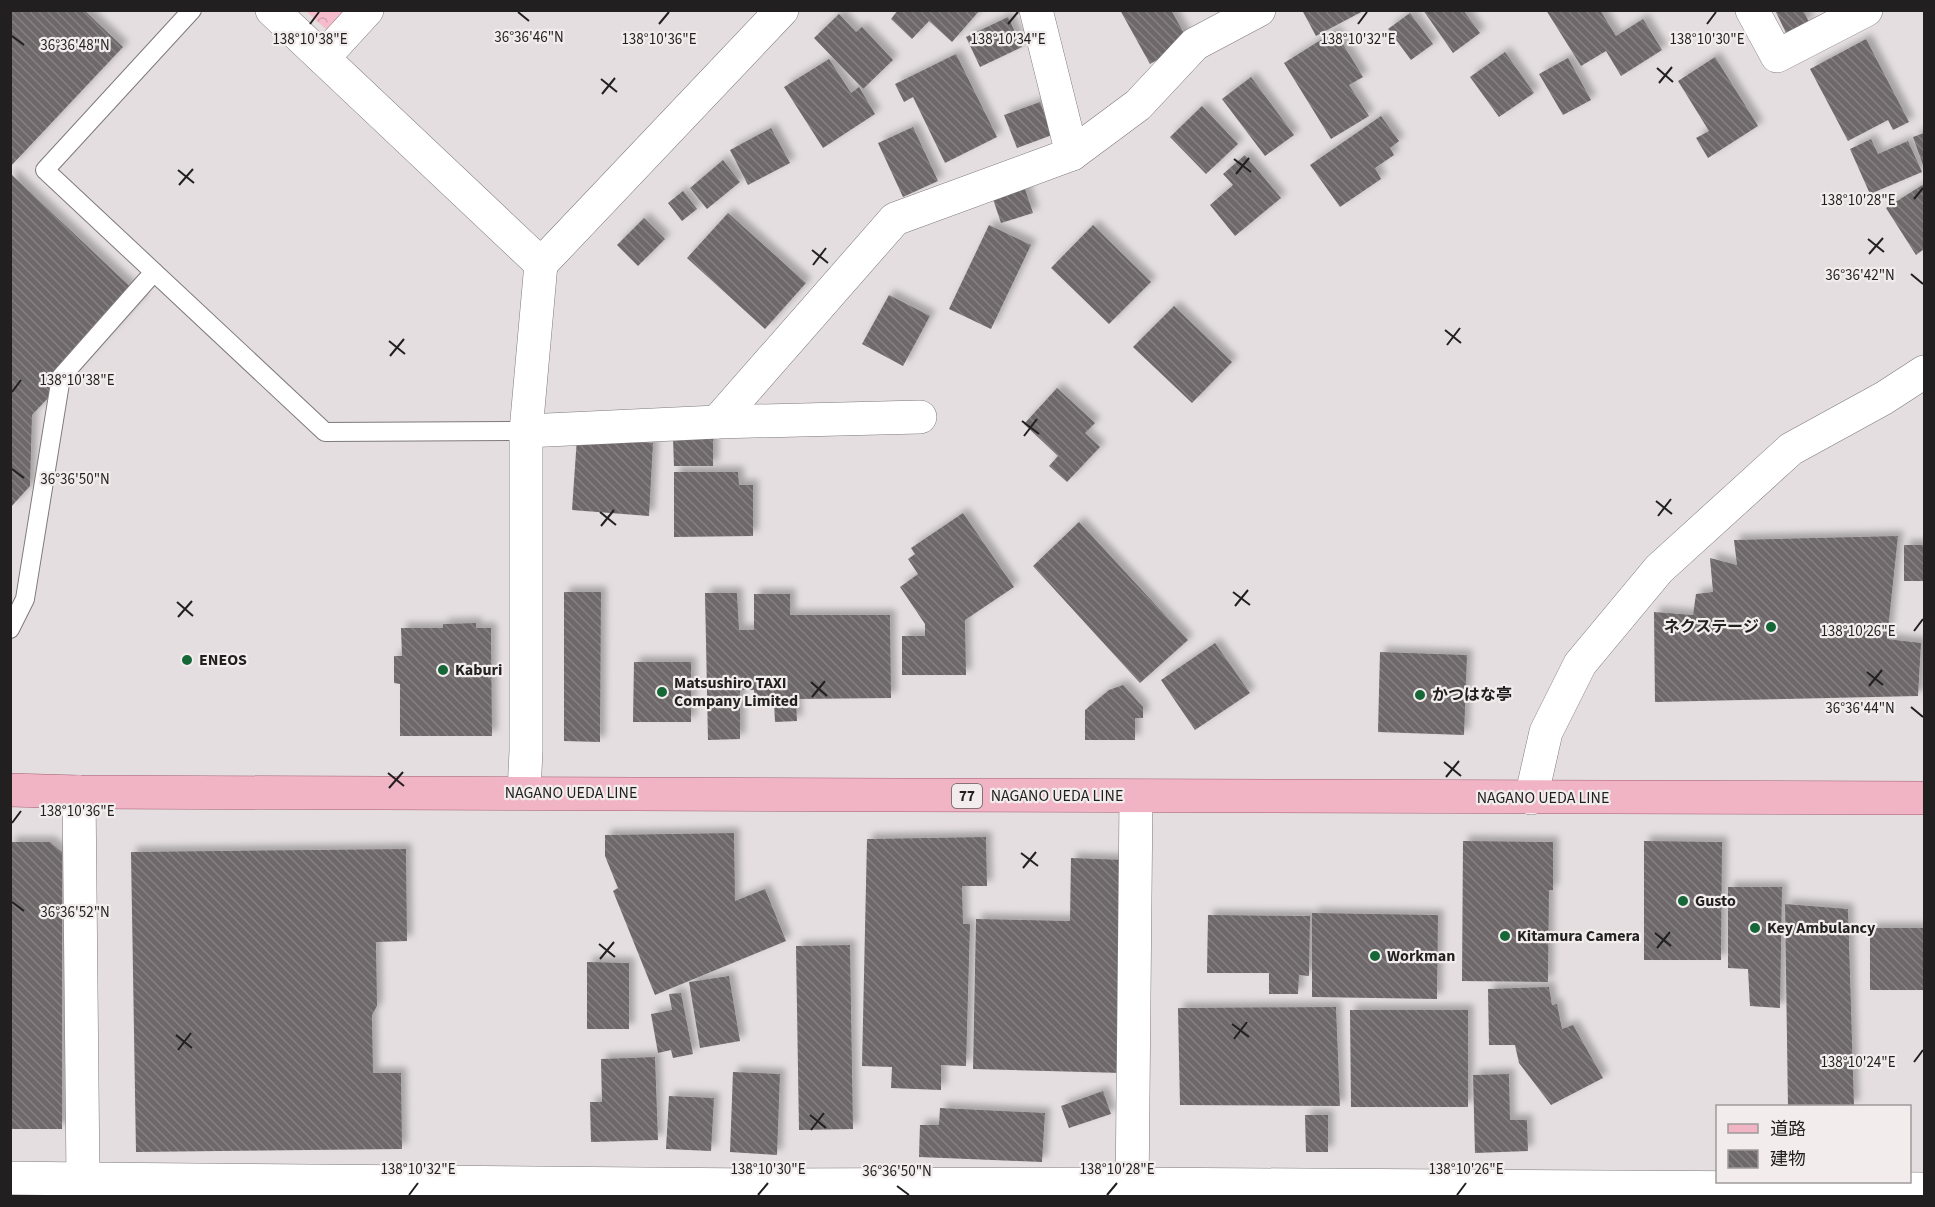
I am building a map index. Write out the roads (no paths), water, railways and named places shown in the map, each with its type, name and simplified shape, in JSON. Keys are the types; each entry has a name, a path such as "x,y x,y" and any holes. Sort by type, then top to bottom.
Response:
{"main road":[{"name":"NAGANO UEDA LINE","path":"10,790 1136,797 1924,798"}],"street":[{"path":"272,10 541,264"},
{"path":"323,58 367,10"},
{"path":"524,792 526,431 541,264 782,10"},
{"path":"1036,10 1072,154"},
{"path":"717,422 895,219 1072,154 1138,105 1195,44 1259,10"},
{"path":"1752,10 1776,56 1866,10"},
{"path":"1531,798 1546,732 1580,664 1659,569 1791,449 1884,398 1924,372"},
{"path":"526,431 717,422 920,417"},
{"path":"79,792 83,1188"},
{"path":"1132,1190 1136,797"},
{"path":"10,1178 83,1188 1632,1192 1924,1189"}],"lane":[{"path":"192,10 45,170 325,432 526,431"},
{"path":"10,629 25,599 61,377 154,272"}],"place":[{"name":"ネクステージ","path":"1771,627"},
{"name":"ENEOS","path":"187,660"},
{"name":"Kaburi","path":"443,670"},
{"name":"Matsushiro TAXI Company Limited","path":"662,692"},
{"name":"かつはな亭","path":"1420,695"},
{"name":"Gusto","path":"1683,901"},
{"name":"Key Ambulancy","path":"1755,928"},
{"name":"Kitamura Camera","path":"1505,936"},
{"name":"Workman","path":"1375,956"}]}
